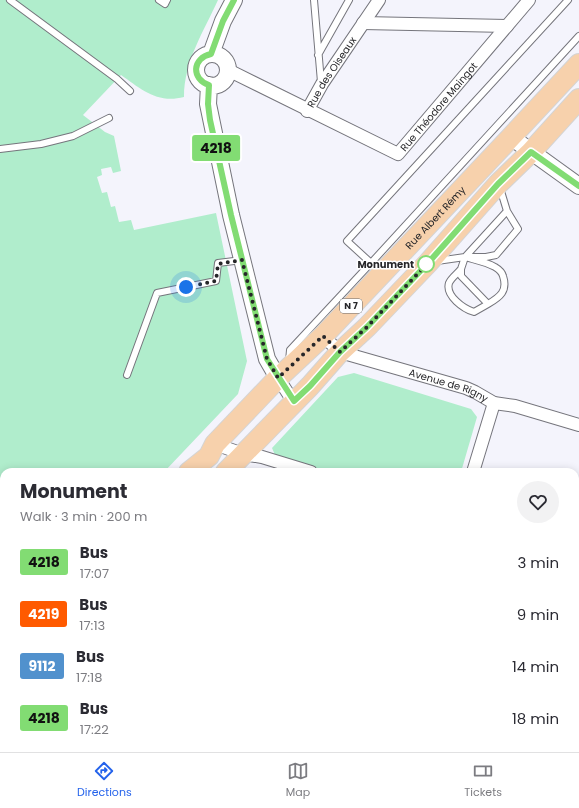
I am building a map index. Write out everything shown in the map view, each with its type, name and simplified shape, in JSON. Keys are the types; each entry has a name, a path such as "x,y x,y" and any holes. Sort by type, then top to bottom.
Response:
{"main road":[{"name":"Rue Albert Rémy","path":"194,468 209,456 215,444 283,373 323,336 512,137 579,64"},
{"name":"N 7","path":"230,468 310,386 340,352 367,327 428,263 498,184 531,152 579,100"}],"street":[{"path":"211,54 223,21 234,0"},
{"name":"Rue des Oiseaux","path":"228,70 307,110 322,84 379,0"},
{"name":"Rue Théodore Maingot","path":"307,110 398,154 529,0"},
{"path":"363,23 507,26"},
{"path":"211,54 224,60 228,70 224,80 214,86 200,81 196,72 198,62 202,58 211,54"},
{"path":"209,85 208,104 210,120 242,260 267,359 283,373 294,401"},
{"path":"512,137 579,186"},
{"name":"Avenue de Rigny","path":"323,336 340,352 466,388 494,403 515,406 579,425"},
{"path":"474,468 494,403"},
{"path":"215,444 243,454 262,457 297,468"}],"lane":[{"path":"10,0 117,79 130,91"},
{"path":"159,0 164,4 167,0"},
{"path":"314,0 318,55 322,84"},
{"path":"318,55 350,0"},
{"path":"371,263 347,241 568,0"},
{"path":"283,373 290,350 579,36"},
{"path":"0,150 41,144 73,136 109,118"},
{"path":"428,263 465,257 486,257 496,255 518,229 507,211 498,184"},
{"path":"488,304 461,276 461,269 465,257 507,211"},
{"path":"461,269 450,282 449,293 468,310 474,312 498,298 504,290 506,283 502,272 494,267 465,257"},
{"path":"127,375 157,293 216,281 218,264 242,260"}],"green space":[{"path":"0,0 218,0 191,59 187,71 184,97 174,99 157,97 143,90 121,75 83,115 105,132 114,136 121,171 113,173 111,167 101,169 102,175 97,177 102,193 107,192 111,207 115,206 119,222 131,220 134,230 216,213 247,361 238,394 168,468 0,468"},
{"path":"354,373 471,409 477,417 462,468 317,468 275,455 272,448 338,377"}],"bus line":[{"name":"4218","path":"234,0 223,21 211,54 206,55 198,62 196,72 200,81 209,85 208,104 210,120 231,215 267,359 294,401 428,263 498,184 531,152 579,186"}],"place":[{"name":"Monument","path":"426,264"}],"route":[{"path":"186,287 216,281 218,264 242,260 267,359 278,378 323,336 340,352 367,327 428,263 426,264"}]}
